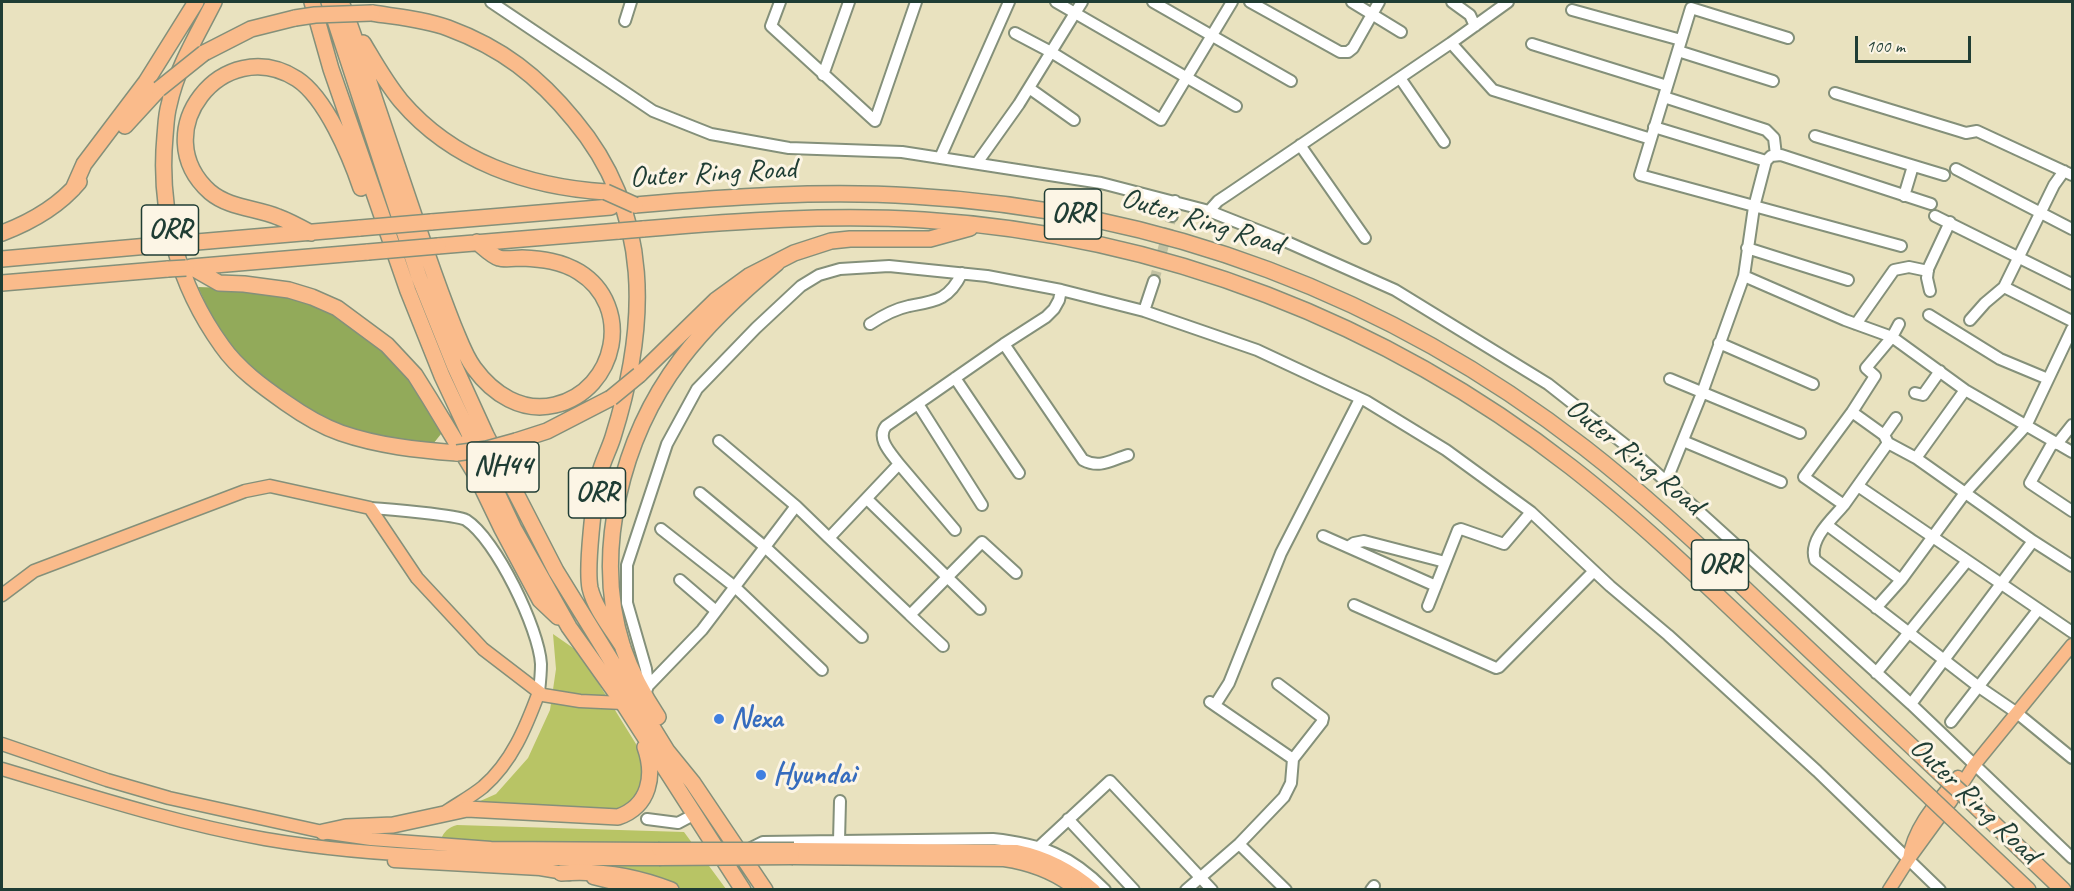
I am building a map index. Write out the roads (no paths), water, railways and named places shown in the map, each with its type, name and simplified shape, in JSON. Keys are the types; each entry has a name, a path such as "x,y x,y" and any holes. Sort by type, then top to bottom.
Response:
{"highway":[{"path":"2,233 40,215 73,189 84,164 146,82 196,2"},
{"name":"ORR","path":"214,2 184,57 168,105 163,155 163,190 168,225 189,291 222,347 260,386 307,417 341,433 382,444 420,450 457,453 487,449 516,441 547,431 611,398 639,375 716,300 740,289"},
{"name":"NH44","path":"312,2 331,69 408,291 471,441 491,477 514,529 569,627 623,703 743,890"},
{"name":"NH44","path":"329,2 419,277 455,367 486,435 556,571 667,751 693,783 765,890"},
{"name":"ORR","path":"341,2 439,290 465,353 474,368 497,393 527,406 544,407 577,397 599,376 611,349 613,332 609,312 601,294 592,281 557,262 535,258 499,258 477,242"},
{"name":"ORR","path":"73,189 131,118 159,89 204,53 251,29 295,18 372,13 446,27 487,45 526,70 553,94 591,140 614,180 635,251 638,311 633,358 612,439 598,479 588,578 595,602 684,759 693,783"},
{"name":"ORR","path":"349,21 374,63 401,101 429,128 458,150 487,166 517,177 608,199"},
{"name":"ORR","path":"311,232 277,216 229,203 212,194 199,180 187,154 186,131 192,110 201,93 217,80 232,72 256,67 276,70 297,80 314,95 333,126 355,171 399,293 476,475 540,600 569,627"},
{"name":"Outer Ring Road","path":"2,259 431,222 608,199 635,205 780,195 847,194 910,195 984,201 1068,213 1194,244 1266,268 1345,300 1428,343 1510,393 1586,449 1703,550 2062,890"},
{"name":"Outer Ring Road","path":"2,283 477,242 752,221 829,218 897,219 982,225 1064,237 1126,250 1187,267 1286,301 1377,342 1497,413 1572,467 1688,568 2028,890"},
{"path":"740,289 756,272 794,253 831,242 850,239 930,238 982,225"},
{"name":"ORR","path":"191,267 219,283 289,290 312,297 337,308 365,328 387,345 415,375 476,475"},
{"name":"ORR","path":"623,648 615,610 612,569 616,510 628,460 643,423 665,382 698,338 740,289"},
{"path":"471,441 486,435"},
{"path":"323,832 346,827 393,825 467,809 618,817 628,814 644,796 651,775 650,762 636,724"},
{"path":"706,832 719,823"},
{"path":"561,873 587,871 615,874 644,880 670,890"}],"main road":[{"path":"2,595 34,571 245,491 270,486 370,508 417,578 483,649 543,695 580,701 623,703"},
{"path":"1889,890 1908,860 1952,801 1975,764 2073,645"},
{"path":"442,814 483,788 506,763 523,733 539,692"},
{"path":"2,744 169,798 323,832 371,839 491,848 659,854"},
{"path":"42,781 49,761"},
{"path":"2,769 183,822 265,839 363,851 534,860 659,854 1016,851 1062,866 1094,890"},
{"path":"363,851 374,860 540,869 642,890"},
{"path":"794,853 1004,860 1038,867 1076,890"}],"street":[{"path":"491,2 652,111 711,134 789,148 902,152 1101,183 1209,211 1287,242 1395,290 1548,384 1628,447 1911,704 2073,858"},
{"path":"625,21 631,2"},
{"path":"780,2 771,26 875,121 916,2"},
{"path":"823,75 849,2"},
{"path":"940,158 1009,2"},
{"path":"1056,2 1236,106"},
{"path":"977,163 1029,88 1082,2"},
{"path":"1153,2 1291,81"},
{"path":"1015,33 1051,52 1160,120 1232,2"},
{"path":"1250,2 1340,52 1348,52 1353,48 1379,2"},
{"path":"1352,2 1401,32"},
{"path":"1452,2 1470,15 1474,26"},
{"path":"1209,211 1218,201 1508,2"},
{"path":"1788,38 1691,8 1640,175 1901,246"},
{"path":"1572,10 1773,81"},
{"path":"1451,43 1493,90 1651,139"},
{"path":"1532,44 1766,130 1774,138 1776,155"},
{"path":"1400,78 1444,142"},
{"path":"1029,88 1074,120"},
{"path":"1835,93 1966,133 1977,131 2068,173 2054,185 2004,287 1970,320"},
{"path":"1654,127 1766,161"},
{"path":"1815,136 1944,175"},
{"path":"1300,145 1365,238"},
{"path":"1666,482 1702,393 1744,276 1754,207 1766,161 1776,155 1781,155 1932,204"},
{"path":"1904,196 1913,166"},
{"path":"1956,170 2073,229"},
{"path":"1172,216 1175,201"},
{"path":"1935,216 2073,284"},
{"path":"1930,291 1928,271 1950,222"},
{"path":"1747,248 1848,280"},
{"path":"646,690 644,661 627,603 627,565 667,444 697,389 756,328 801,286 819,275 840,269 889,266 987,276 1144,311 1257,350 1360,399 1446,450 1531,512 1809,764 1940,890"},
{"path":"1856,324 1894,270 1909,267 1928,271"},
{"path":"870,324 889,312 929,303 944,296 956,286 962,273"},
{"path":"1744,276 1892,337 1965,390 2073,452"},
{"path":"1144,311 1154,280"},
{"path":"2004,287 2073,321"},
{"path":"955,530 899,464 881,437 882,431 955,378 1046,317 1054,309 1061,291"},
{"path":"1929,315 2000,359 2048,379"},
{"path":"1844,505 1804,477 1852,412 1875,376 1866,368 1892,337 1899,324"},
{"path":"1876,608 1900,580 1965,493 2026,426 2073,329"},
{"path":"1719,343 1813,384"},
{"path":"1004,344 1083,459 1092,465 1098,465 1128,454"},
{"path":"1915,393 1923,395 1940,371"},
{"path":"955,378 1019,473"},
{"path":"1670,379 1800,433"},
{"path":"1916,458 1965,390"},
{"path":"1293,759 1212,703 1229,683 1281,553 1360,399"},
{"path":"918,404 982,504"},
{"path":"1852,412 1886,439 2033,542 2073,566"},
{"path":"1896,418 1858,486 1815,544 1815,560 2073,758"},
{"path":"2073,425 2055,443 2030,483 2073,511"},
{"path":"719,441 796,506 943,646"},
{"path":"1683,441 1781,482"},
{"path":"830,538 899,464"},
{"path":"1858,486 2073,632"},
{"path":"700,493 765,547 862,638"},
{"path":"867,499 980,609"},
{"path":"646,690 702,630 796,506"},
{"path":"370,508 464,519 486,539 506,572 531,625 541,663 539,692"},
{"path":"1428,606 1458,530 1461,529 1504,544 1531,512"},
{"path":"1827,525 1900,580"},
{"path":"661,529 735,587 822,670"},
{"path":"1323,536 1436,586"},
{"path":"910,615 982,542 1016,573"},
{"path":"1348,547 1354,543 1364,542 1445,562"},
{"path":"1911,704 2033,542"},
{"path":"1876,673 1967,561"},
{"path":"1354,605 1496,668 1594,571"},
{"path":"680,580 716,611"},
{"path":"1951,722 2038,610"},
{"path":"1186,890 1239,844 1288,790 1291,783 1293,759 1322,722 1323,718 1278,684"},
{"path":"1040,846 1110,781 1212,890"},
{"path":"839,841 840,801"},
{"path":"647,819 678,823 695,814"},
{"path":"1068,819 1134,890"},
{"path":"740,854 763,842 993,839 1040,846 1092,876 1106,890"},
{"path":"1239,844 1286,890"}],"tunnel":[{"path":"1154,281 1172,216"}],"place":[{"name":"Nexa","path":"719,719"},
{"name":"Hyundai","path":"761,775"}]}
